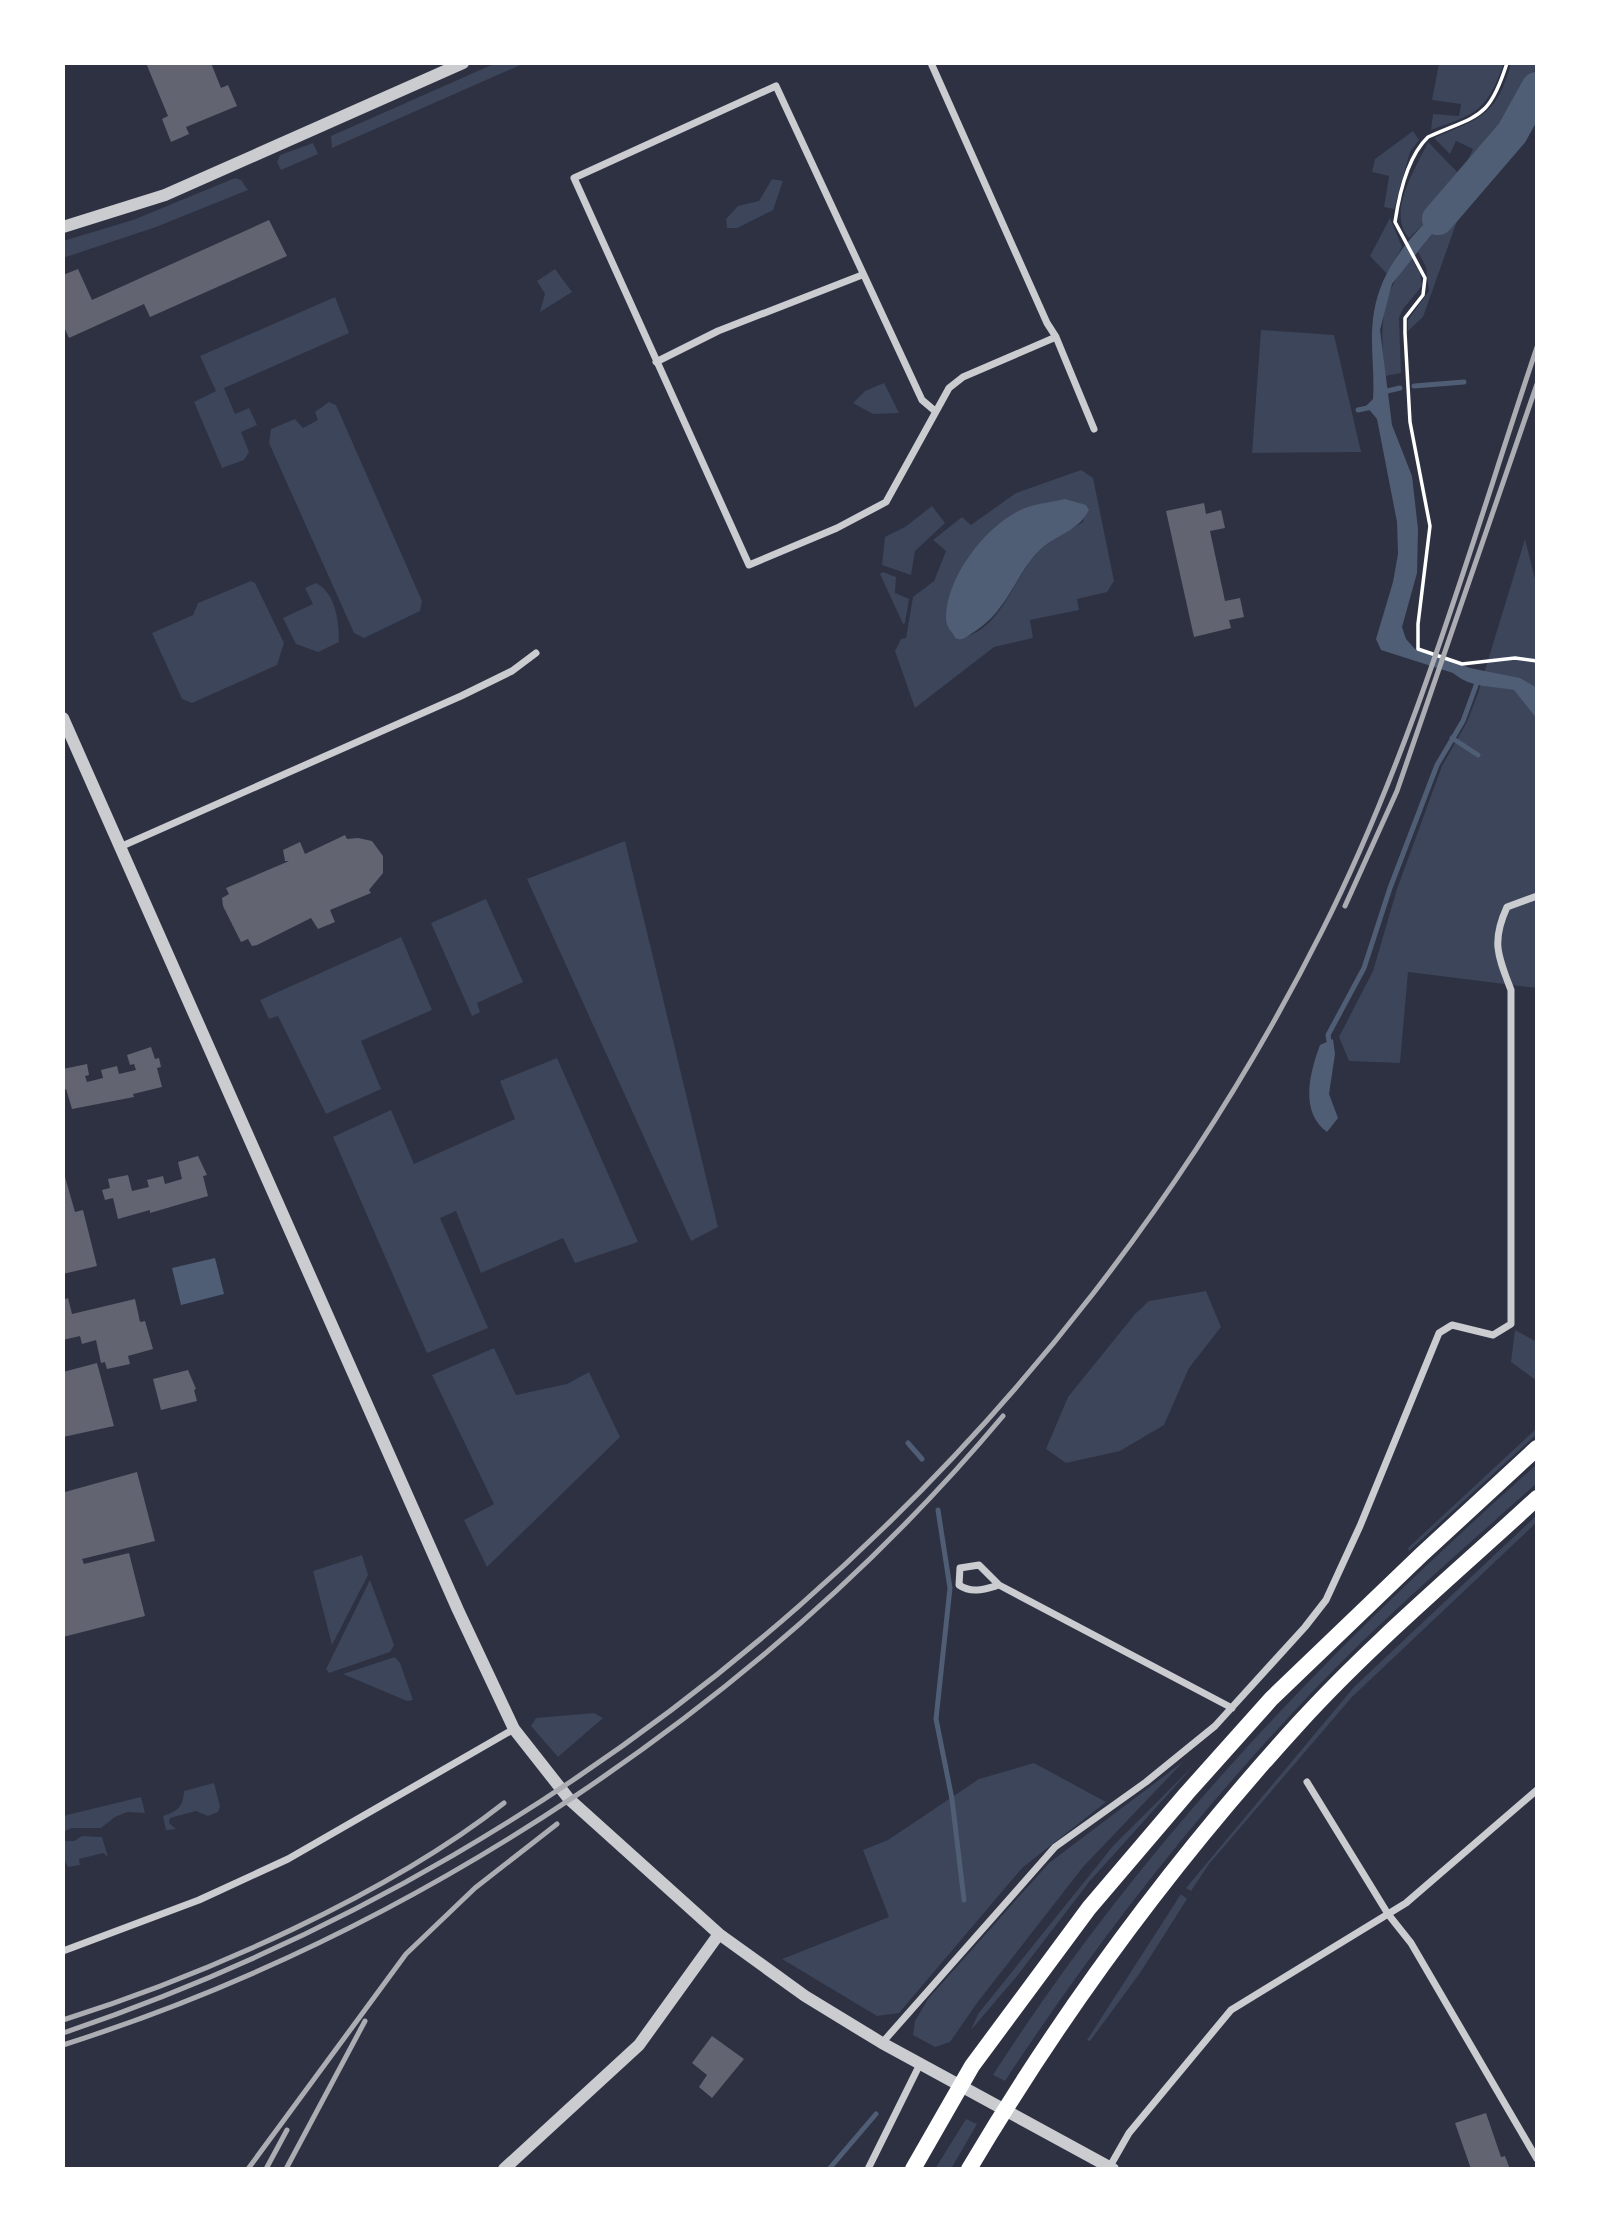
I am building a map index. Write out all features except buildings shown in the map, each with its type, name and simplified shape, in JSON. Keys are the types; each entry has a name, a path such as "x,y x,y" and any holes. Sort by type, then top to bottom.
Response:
{"highway":[{"path":"914,2169 959,2085 1089,1908 1271,1699 1420,1555 1537,1448"},
{"path":"969,2169 1004,2110 1123,1936 1220,1813 1300,1722 1362,1659 1537,1498"}],"street":[{"path":"63,227 165,195 463,63"},
{"path":"931,63 1047,323 1056,337 1094,429"},
{"path":"935,411 922,400 776,86 574,178 749,565 837,528 886,502 894,494 949,388 963,377 1056,337"},
{"path":"656,362 718,331 862,275"},
{"path":"120,847 461,696 512,671 536,653"},
{"path":"63,718 458,1611 514,1729 579,1809 719,1934 805,1996 882,2043 1111,2168 1129,2133 1231,2010 1406,1903 1537,1790"},
{"path":"882,2043 1055,1847 1146,1782 1215,1726 1326,1600 1360,1526 1439,1333 1452,1325 1493,1335 1499,1334 1511,1324 1511,990 1497,953 1497,930 1507,907 1537,896"},
{"path":"999,1585 976,1591 963,1588 959,1585 960,1568 979,1565 999,1585 1232,1707"},
{"path":"63,1951 199,1900 288,1859 514,1729"},
{"path":"1307,1782 1388,1914 1411,1943 1537,2159"},
{"path":"504,2169 639,2045 719,1934"},
{"path":"868,2169 920,2064"}],"path":[{"path":"1507,63 1497,94 1484,113 1428,137 1421,144 1397,208 1395,222 1419,263 1426,287 1405,318 1410,422 1430,526 1418,649 1462,664 1515,658 1537,661"}],"shaded area":[{"path":"496,63 525,63 332,148 331,136"},
{"path":"1439,63 1504,63 1492,92 1478,108 1460,119 1431,130 1433,114 1459,116 1461,104 1432,100"},
{"path":"1511,63 1536,63 1527,96 1503,136 1469,173 1464,169 1473,149 1456,141 1450,154 1434,138 1475,119 1493,105 1506,81"},
{"path":"1537,63 1537,94 1518,128 1477,181 1469,173 1505,135 1520,114 1531,90"},
{"path":"1413,131 1419,140 1410,152 1394,209 1384,207 1389,176 1372,172 1375,159"},
{"path":"1428,142 1465,180 1409,238 1403,228 1402,203 1405,190"},
{"path":"313,143 318,154 281,170 277,162 280,155"},
{"path":"235,178 241,180 248,190 156,227 63,258 63,241 133,220"},
{"path":"772,179 783,181 773,210 737,228 727,228 726,219 738,206 759,201"},
{"path":"1463,185 1472,190 1461,198 1392,284 1380,330 1392,425 1412,476 1418,529 1417,573 1402,627 1406,639 1415,649 1470,668 1520,678 1537,688 1537,719 1514,690 1474,684 1453,673 1381,650 1376,639 1393,582 1398,554 1397,522 1377,419 1366,406 1373,399 1374,312 1386,274 1396,257 1421,227"},
{"path":"1472,190 1462,207 1423,317 1408,331 1408,320 1429,291 1426,267 1418,252 1461,198"},
{"path":"1390,218 1402,247 1387,274 1370,256"},
{"path":"1411,258 1420,273 1422,286 1399,318 1401,373 1385,376 1382,344 1387,299 1400,272"},
{"path":"555,269 572,292 540,312 545,294 537,281"},
{"path":"335,297 349,333 224,388 235,414 249,408 257,425 241,432 249,452 244,460 222,468 194,402 216,391 200,356"},
{"path":"1261,330 1334,335 1361,452 1252,453"},
{"path":"884,383 899,413 873,414 853,403 865,391"},
{"path":"329,402 336,405 422,601 420,611 364,638 354,633 269,443 271,429 295,419 303,428 318,420 315,412"},
{"path":"1081,470 1093,478 1114,581 1107,592 1077,599 1079,610 1030,620 1033,638 994,647 915,708 895,651 901,639 906,638 913,597 934,581 946,551 933,540 962,517 971,525 1016,493","holes":["1086,505 1083,522 1042,548 995,616 984,627 971,635 955,638 952,633"]},
{"path":"1065,499 1086,505 1089,510 1085,517 1043,547 986,623 965,638 955,638 946,622 948,603 961,569 972,552 999,524 1013,514 1033,506"},
{"path":"932,506 945,523 915,551 911,575 882,565 885,537 905,527"},
{"path":"1525,539 1537,587 1537,988 1408,972 1400,1063 1349,1061 1339,1037 1373,971 1397,889 1442,766 1467,722 1478,693"},
{"path":"883,572 896,577 895,593 909,599 903,624 880,574"},
{"path":"251,581 255,583 284,643 277,665 192,703 182,699 152,633 193,615 198,603"},
{"path":"316,583 332,601 339,634 339,642 318,652 296,644 283,618 313,604 305,588"},
{"path":"625,841 718,1227 691,1241 527,879"},
{"path":"486,899 523,982 477,1003 480,1012 472,1016 431,923"},
{"path":"401,937 432,1010 361,1041 381,1089 326,1114 278,1016 269,1019 260,1000"},
{"path":"1333,1039 1335,1054 1329,1094 1338,1118 1327,1132 1318,1124 1313,1114 1309,1091 1320,1045"},
{"path":"557,1058 638,1242 575,1263 563,1238 481,1273 456,1211 440,1218 488,1328 427,1353 333,1137 391,1110 414,1164 515,1119 500,1081"},
{"path":"215,1258 224,1294 181,1305 172,1268"},
{"path":"1206,1291 1221,1327 1189,1368 1164,1425 1120,1451 1066,1463 1046,1449 1068,1397 1135,1314 1149,1301"},
{"path":"1515,1330 1537,1342 1537,1381 1511,1362"},
{"path":"494,1348 516,1395 567,1384 589,1372 620,1437 487,1567 464,1520 494,1504 432,1375"},
{"path":"1537,1428 1537,1434 1409,1551 1408,1548"},
{"path":"1537,1464 1537,1483 1378,1627 1316,1688 1248,1762 1138,1894 1005,2081 993,2075 1112,1906 1244,1750 1386,1604"},
{"path":"1537,1515 1537,1522 1352,1697 1209,1864 1191,1891 1186,1888 1354,1687"},
{"path":"362,1555 368,1575 332,1645 313,1571"},
{"path":"370,1580 394,1645 390,1652 329,1673 326,1669"},
{"path":"395,1657 400,1663 413,1700 407,1701 343,1674"},
{"path":"594,1713 603,1718 558,1757 531,1726 536,1718"},
{"path":"1184,1761 1083,1867 977,2003 950,2042 935,2047 913,2035 915,2021 928,1999 1049,1863"},
{"path":"1197,1762 1089,1882 1017,1976 971,2030 978,2014 1113,1846"},
{"path":"1034,1763 1106,1802 1022,1868 899,2013 877,2016 782,1959 889,1917 863,1850 888,1840 979,1779"},
{"path":"214,1783 220,1806 218,1812 208,1816 196,1811 170,1818 169,1823 176,1829 166,1830 163,1816 179,1808 184,1791"},
{"path":"141,1797 145,1813 127,1812 101,1828 71,1828 63,1832 63,1816"},
{"path":"82,1836 102,1837 108,1857 103,1853 79,1859 80,1865 68,1867 63,1857 63,1841 74,1841"},
{"path":"1181,1894 1187,1899 1140,1973 1090,2041 1087,2040"},
{"path":"966,2119 977,2124 951,2169 935,2169"}],"waterway":[{"path":"1438,219 1512,133 1537,88"},
{"path":"1414,386 1464,382"},
{"path":"1383,392 1400,388"},
{"path":"1358,410 1372,407"},
{"path":"1329,1041 1328,1035 1364,968 1390,888 1437,765 1463,721 1478,680"},
{"path":"1452,738 1478,755"},
{"path":"908,1443 922,1459"},
{"path":"938,1510 950,1588 936,1719 952,1799 964,1900"},
{"path":"829,2169 876,2114"}],"railway":[{"path":"63,2033 263,1954 453,1855 632,1739 800,1605 954,1457 1093,1294 1216,1118 1322,931 1386,790 1440,644 1537,347"},
{"path":"1345,906 1397,791 1537,384"},
{"path":"63,2045 195,1997 326,1939 453,1872 576,1795 694,1711 805,1619 908,1521 1003,1416"},
{"path":"63,2020 175,1980 293,1929 406,1869 504,1803"},
{"path":"248,2169 406,1954 475,1888 557,1824"},
{"path":"286,2169 365,2021"},
{"path":"266,2169 287,2130"}]}
